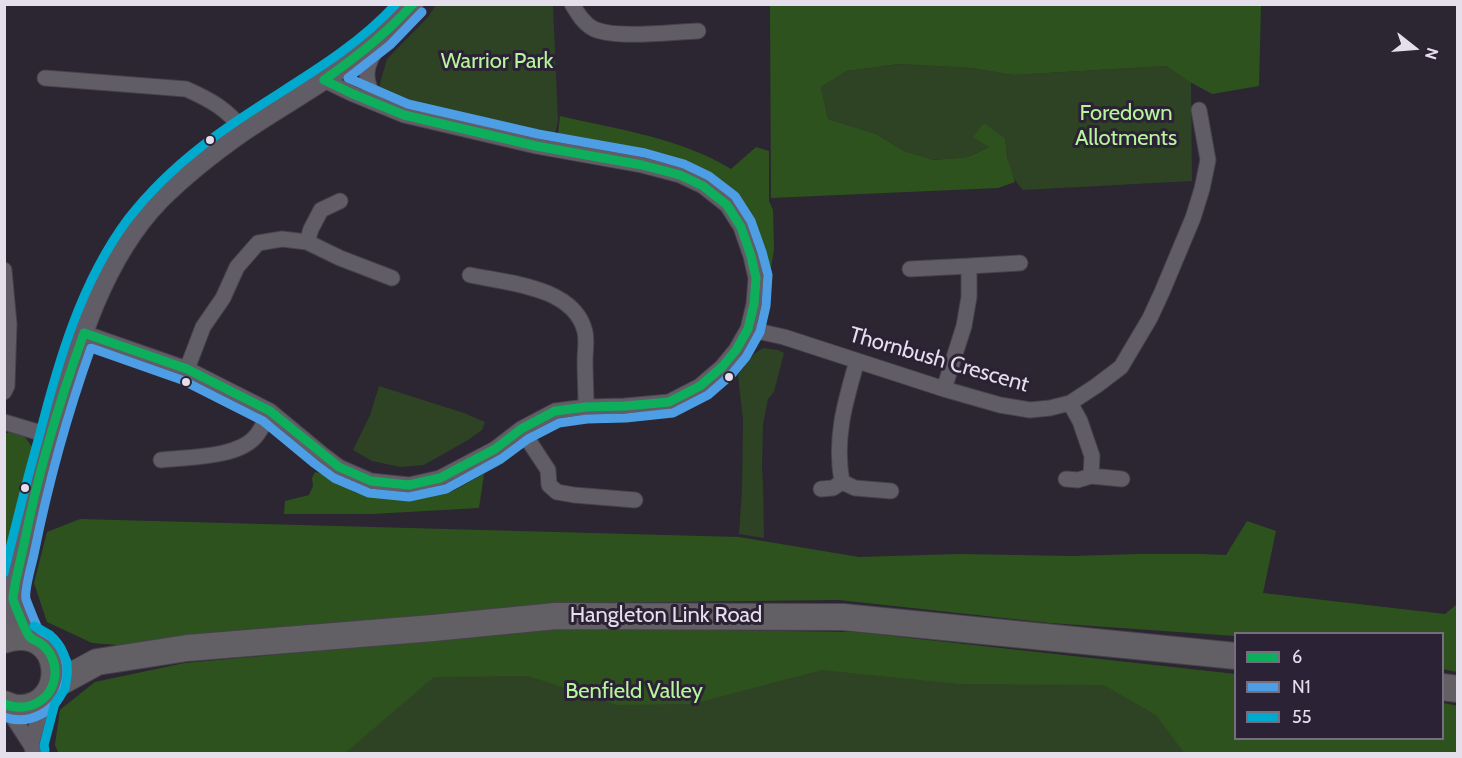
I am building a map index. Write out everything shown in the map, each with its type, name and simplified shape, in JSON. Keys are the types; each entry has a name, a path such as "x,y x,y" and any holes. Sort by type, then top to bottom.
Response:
{"highway":[{"name":"Hangleton Link Road","path":"50,653 97,662 187,648 556,616 843,617 1234,656"},
{"path":"17,639 41,643 50,653 55,663 56,675 49,692"},
{"name":"Hangleton Link Road","path":"4,705 17,708 31,706 97,662"}],"street":[{"path":"4,622 13,598 30,513 69,375 104,283 129,238 158,201 198,164 356,58 385,35 414,4"},
{"path":"572,4 579,17 594,28 612,33 698,31"},
{"path":"378,104 368,84 367,72 370,58 385,35"},
{"path":"45,78 186,89 220,106 244,131"},
{"path":"84,333 187,369 270,411 339,467 371,481 409,485 440,478 495,449 521,429 555,411 669,402 700,386 722,367 736,350 748,329 754,304 756,278 741,227 727,205 703,186 680,175 642,165 536,146 404,115 324,80"},
{"name":"Thornbush Crescent","path":"748,329 784,337 999,405 1030,410 1070,403 1121,367 1150,318 1165,285 1193,218 1208,160 1199,110"},
{"path":"307,242 321,210 340,201"},
{"path":"187,369 202,327 223,298 237,267 258,243 282,239 307,242 340,258 392,278"},
{"path":"910,269 1020,263"},
{"path":"944,389 964,326 969,297 969,266"},
{"path":"4,270 9,324 7,386 4,392"},
{"path":"470,275 541,291 567,303 580,317 586,334 586,407"},
{"path":"842,482 839,456 840,431 845,402 857,361"},
{"path":"1070,403 1080,421 1092,456 1091,476"},
{"path":"161,460 215,455 240,448 256,437 270,411"},
{"path":"4,422 51,436"},
{"path":"521,429 548,470 549,484 557,492 635,500"},
{"path":"1066,479 1078,480 1091,476 1122,478"},
{"path":"821,489 833,488 842,482"},
{"path":"842,482 855,488 891,491"},
{"path":"13,598 17,639"},
{"path":"33,749 49,692"},
{"path":"4,705 33,749"}],"green space":[{"name":"Warrior Park","path":"436,5 553,5 558,121 555,134 400,100 379,87 387,59 428,17"},
{"path":"770,5 1261,5 1259,86 1212,94 1166,66 1013,75 972,68 899,64 847,71 821,87 828,119 876,134 904,151 934,160 968,157 989,147 973,137 984,123 1005,139 1007,157 1015,182 998,188 771,198"},
{"name":"Foredown Allotments","path":"899,64 972,68 1013,75 1166,66 1191,82 1192,181 1023,190 1012,173 1005,139 968,157 934,160 904,151 876,134 828,119 821,87 847,71"},
{"path":"560,116 670,142 712,158 731,169 756,147 769,151 769,201 773,210 774,249 766,299 763,250 753,220 711,174 669,157 558,134"},
{"path":"763,348 784,353 774,392 768,399 763,425 764,538 739,534 743,420 738,375 754,354"},
{"path":"379,386 464,413 485,422 482,430 424,465 400,467 372,461 353,450 370,415"},
{"path":"18,428 33,448 5,561 5,434"},
{"path":"315,472 323,474 356,493 425,498 453,491 484,474 479,508 372,514 284,514 285,501 309,495"},
{"path":"80,519 739,537 859,557 959,554 1226,555 1247,521 1276,531 1263,593 1445,614 1457,604 1457,672 1444,669 1444,632 1234,632 1234,636 1050,623 839,600 575,603 144,647 92,643 47,622 34,583 47,532"},
{"path":"568,628 855,632 1234,674 1234,740 1444,740 1444,703 1458,706 1457,753 1185,754 1156,715 1104,685 959,684 822,670 692,704 617,705 528,676 434,677 345,753 59,754 55,745 60,710 95,682 185,663"},
{"name":"Benfield Valley","path":"855,632 1234,674 1234,740 1444,740 1444,703 1458,706 1457,754 59,754 55,745 60,710 95,682 185,663"}],"transit line":[{"name":"55","path":"4,573 63,352 84,296 111,243 136,209 172,171 192,154 226,128 327,62 374,25 396,4"},
{"name":"6","path":"324,80 370,45 413,4"},
{"name":"N1","path":"4,717 24,719 42,714 56,702 65,684 67,666 63,654 53,638 38,628 26,595 28,577 52,476 91,348 182,380 263,421 334,478 369,493 409,497 446,489 501,459 528,439 559,423 673,413 708,395 731,375 746,357 760,332 766,306 768,275 751,221 735,196 709,176 684,164 645,153 538,134 408,104 348,78 390,45 422,12"},
{"name":"6","path":"84,333 187,369 270,411 339,467 371,481 409,485 440,478 495,449 521,429 555,411 669,402 700,386 722,367 736,350 748,329 754,304 756,278 741,227 727,205 703,186 680,175 642,165 536,146 404,115 324,80"},
{"name":"6","path":"4,704 22,707 37,703 49,692 55,675 52,657 44,646 29,636 17,611 13,596 43,464 84,333"},
{"name":"55","path":"34,626 50,635 60,647 67,662 65,689 55,703 44,745 45,750"}]}
